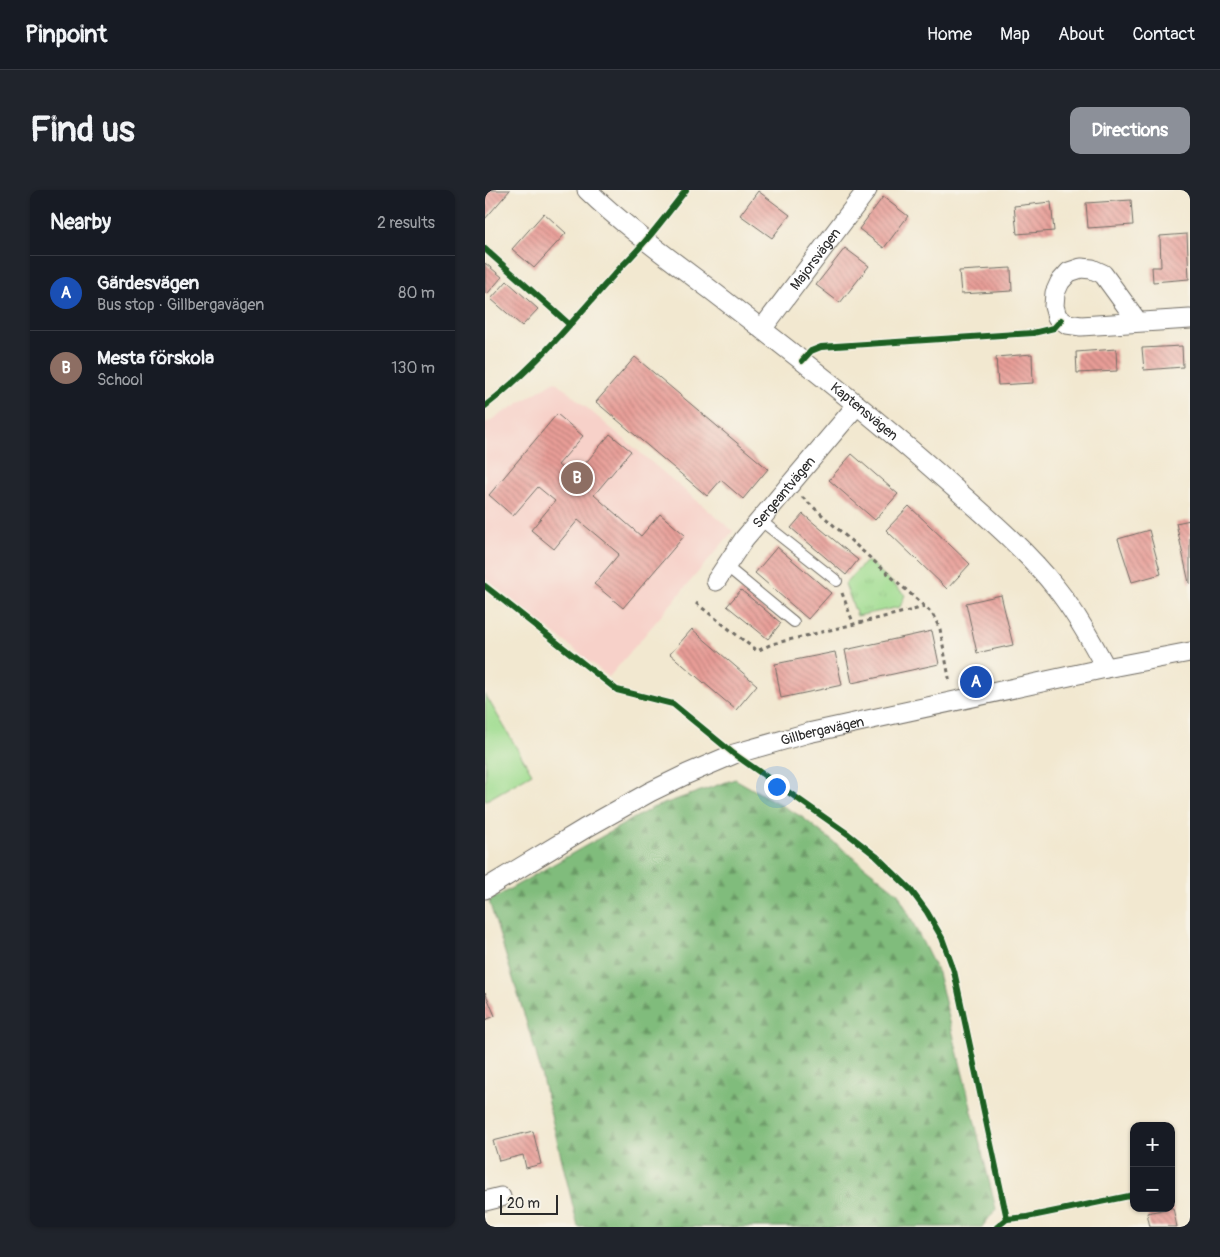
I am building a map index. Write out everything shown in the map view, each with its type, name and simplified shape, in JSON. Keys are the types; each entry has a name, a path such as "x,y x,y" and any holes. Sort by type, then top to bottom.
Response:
{"street":[{"name":"Kaptensvägen","path":"587,190 647,240 903,442 1013,542 1056,587 1078,617 1106,668"},
{"name":"Majorsvägen","path":"762,329 867,190"},
{"path":"1138,322 1190,319"},
{"name":"Sergeantvägen","path":"721,574 744,539 857,405"},
{"name":"Gillbergavägen","path":"485,889 584,829 650,792 734,754 808,733 953,701 1106,668 1189,654"}],"lane":[{"path":"760,520 837,581"},
{"path":"721,574 793,622"}],"path":[{"path":"789,486 932,613 940,629 953,701"},
{"path":"837,581 854,624"}],"shaded area":[{"path":"555,381 733,531 609,677 485,578 485,424"}],"green space":[{"path":"865,562 870,562 905,595 900,607 857,616 845,584"},
{"path":"485,694 532,774 485,801"},
{"path":"735,779 802,817 898,893 938,973 996,1209 982,1227 578,1227 536,1053 489,901 652,808"}],"building":[{"path":"485,190 510,190 485,219"},
{"path":"758,191 790,215 772,238 740,215"},
{"path":"883,197 908,216 884,248 859,229"},
{"path":"1131,200 1133,225 1088,228 1086,203"},
{"path":"1051,202 1054,231 1017,234 1014,206"},
{"path":"544,213 566,233 534,268 512,249"},
{"path":"1187,234 1189,279 1153,282 1152,267 1161,267 1160,236"},
{"path":"845,248 869,266 840,303 816,285"},
{"path":"485,263 502,277 487,294 485,293"},
{"path":"1011,268 1012,291 961,294 959,271"},
{"path":"507,281 538,309 522,326 491,299"},
{"path":"1182,346 1183,367 1144,370 1142,348"},
{"path":"1116,349 1117,371 1077,373 1076,352"},
{"path":"1032,354 1033,383 998,385 996,357"},
{"path":"635,357 768,469 743,499 721,480 707,496 596,402"},
{"path":"557,414 583,436 558,465 573,478 610,434 631,451 594,495 641,536 660,514 685,535 623,608 594,584 619,554 578,520 554,549 531,530 555,501 538,487 513,516 489,495"},
{"path":"852,454 898,494 875,520 829,480"},
{"path":"909,506 970,564 947,589 886,530"},
{"path":"803,514 858,560 846,575 791,528"},
{"path":"1190,520 1190,583 1189,583 1176,523"},
{"path":"1149,530 1161,574 1132,582 1118,539"},
{"path":"777,547 831,593 808,619 755,573"},
{"path":"741,590 781,623 768,639 727,606"},
{"path":"1001,595 1013,645 977,653 966,603"},
{"path":"692,629 757,685 736,710 670,654"},
{"path":"932,631 939,664 852,683 845,650"},
{"path":"835,652 842,685 781,698 775,664"},
{"path":"485,992 495,1016 485,1020"},
{"path":"533,1131 541,1164 526,1168 523,1155 499,1161 493,1141"},
{"path":"1174,1212 1177,1227 1150,1227 1147,1213"}],"cycle path":[{"path":"485,406 539,358 646,240 686,190"},
{"path":"485,249 569,324"},
{"path":"802,361 811,351 821,347 1033,333 1054,328 1061,320"},
{"path":"485,586 617,690 673,704 734,754 848,834 876,856 910,889 927,912 942,938 954,971 1007,1219 997,1227"},
{"path":"1007,1219 1027,1217 1130,1196"}],"place":[{"name":"Mesta förskola","path":"577,478"},
{"name":"Gärdesvägen","path":"976,682"}]}
